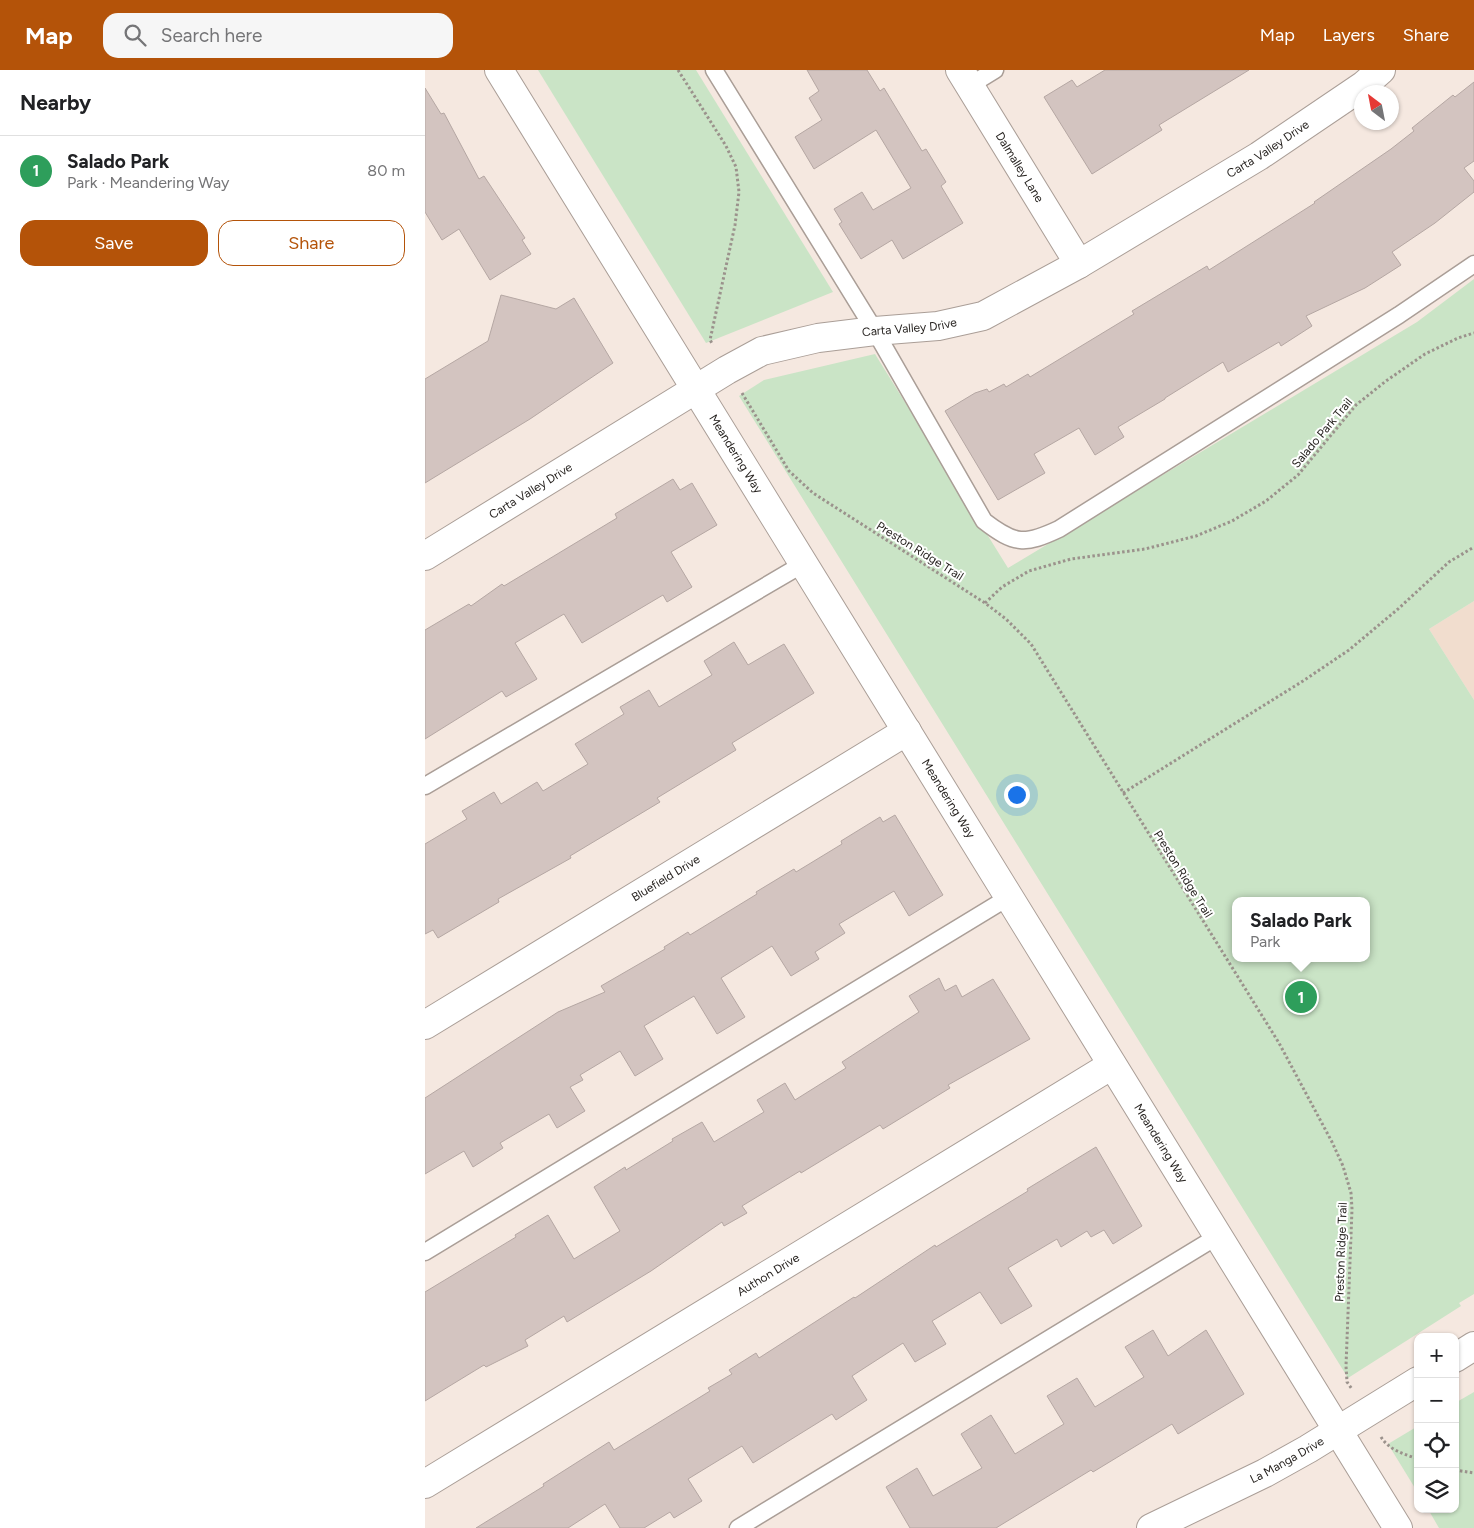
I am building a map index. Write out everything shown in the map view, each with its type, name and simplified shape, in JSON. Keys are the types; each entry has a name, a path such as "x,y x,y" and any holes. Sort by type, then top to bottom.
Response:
{"street":[{"name":"Meandering Way","path":"499,70 1398,1528"},
{"name":"Carta Valley Drive","path":"425,556 727,370 762,351 818,338 938,326 983,316 1079,264 1259,156 1365,85 1381,70"},
{"name":"Dalmalley Lane","path":"965,78 1079,264"},
{"name":"Bluefield Drive","path":"425,1024 907,731"},
{"name":"Authon Drive","path":"425,1484 1112,1065"},
{"path":"1459,1355 1474,1346"},
{"name":"La Manga Drive","path":"1151,1528 1265,1473 1414,1383"}],"lane":[{"path":"714,70 875,331 984,521 1000,534 1013,540 1038,539 1068,524 1399,315 1474,264"},
{"path":"965,78 995,70"},
{"path":"425,786 803,564"},
{"path":"425,1252 1009,897"},
{"path":"738,1528 1218,1236"}],"path":[{"path":"677,70 726,146 736,166 739,192 735,224 710,340"},
{"name":"Salado Park Trail","path":"985,603 1002,587 1029,571 1071,559 1145,549 1196,536 1231,521 1266,501 1298,475 1356,405 1387,380 1425,354 1458,338 1474,333"},
{"name":"Preston Ridge Trail","path":"745,398 789,471 813,493 985,603 1006,619 1031,644 1279,1043 1332,1142 1343,1166 1351,1193 1347,1382 1385,1445 1414,1458"},
{"path":"1123,794 1341,655 1398,609 1449,562 1474,547"},
{"path":"1459,1470 1474,1472"}],"shaded area":[{"path":"1474,601 1474,700 1429,629"}],"green space":[{"path":"538,70 696,70 833,292 706,343"},
{"path":"1474,279 1474,601 1429,629 1474,700 1474,1294 1459,1303 1461,1306 1419,1333 1414,1333 1414,1336 1348,1378 739,396 764,380 875,354 1008,568 1417,322"},
{"path":"1474,1392 1474,1528 1439,1528 1430,1513 1459,1513 1459,1401"},
{"path":"1414,1428 1414,1486 1388,1444"}],"building":[{"path":"807,70 867,70 880,91 884,88 922,151 926,149 946,182 941,186 963,223 903,259 892,240 861,259 839,224 842,222 834,209 862,192 873,210 911,188 876,130 814,169 795,137 822,120 809,98 819,91"},
{"path":"1105,70 1249,70 1159,125 1162,130 1092,174 1044,97 1072,80 1077,87"},
{"path":"1474,82 1474,161 1464,168 1474,181 1474,192 1435,223 1392,252 1401,265 1365,288 1306,316 1312,326 1281,346 1279,342 1228,372 1223,362 1118,427 1124,437 1095,455 1079,428 1034,454 1045,473 998,500 945,411 975,393 987,389 989,392 1004,384 1006,387 1028,374 1030,377 1134,314 1132,311 1207,266 1209,270 1315,203 1391,149 1414,131 1412,128 1453,95 1455,97"},
{"path":"425,88 441,114 444,113 479,179 484,176 525,238 522,240 531,254 490,280 459,229 442,240 425,212"},
{"path":"501,295 556,309 574,298 613,363 530,419 425,483 425,379 488,341"},
{"path":"673,479 680,490 692,483 717,525 671,552 692,587 667,602 663,595 582,643 564,614 515,643 537,679 506,697 502,691 425,739 425,630 469,604 471,606 502,584 504,586 617,518 615,514"},
{"path":"734,642 748,665 784,644 814,693 732,743 736,750 657,798 660,802 570,856 571,858 498,899 499,902 438,938 433,930 425,934 425,844 467,819 462,811 494,792 501,804 537,782 543,791 588,764 575,744 624,714 620,707 649,690 659,707 712,675 704,661"},
{"path":"895,815 943,895 909,916 894,891 839,924 845,933 815,952 819,959 791,976 772,946 721,978 745,1017 717,1034 694,996 644,1026 663,1059 635,1076 620,1051 580,1075 583,1080 570,1087 585,1111 557,1128 549,1114 500,1143 503,1148 473,1167 464,1151 425,1174 425,1098 558,1012 605,992 601,986 665,949 664,947 688,932 690,935 794,869 796,872 842,844 841,841 880,817 883,822"},
{"path":"939,978 945,991 956,985 962,997 993,979 1030,1039 948,1085 950,1088 883,1129 880,1125 742,1206 747,1213 724,1226 722,1222 651,1271 567,1322 564,1316 525,1340 528,1346 486,1367 484,1365 425,1401 425,1292 516,1237 515,1235 548,1215 574,1259 620,1231 594,1187 625,1167 626,1170 673,1141 672,1139 702,1122 714,1142 764,1112 757,1100 785,1083 795,1100 846,1068 842,1062 919,1012 909,996"},
{"path":"1096,1147 1142,1226 1113,1244 1104,1230 1091,1237 1087,1231 1061,1247 1057,1239 1008,1268 1032,1306 1001,1324 980,1292 932,1321 946,1344 915,1362 903,1343 852,1376 867,1400 836,1420 832,1414 753,1463 742,1446 688,1479 702,1501 674,1518 670,1512 644,1528 620,1528 605,1504 568,1528 476,1528 544,1486 543,1484 609,1442 614,1450 710,1391 708,1388 732,1374 729,1370 756,1353 759,1358 935,1245 936,1247"},
{"path":"1153,1330 1168,1356 1206,1330 1244,1394 1178,1434 1172,1424 1093,1472 1091,1470 996,1528 910,1528 886,1487 917,1468 933,1496 982,1468 961,1434 991,1415 1015,1454 1064,1424 1047,1396 1077,1378 1095,1407 1144,1377 1125,1347"}],"place":[{"name":"Salado Park","path":"1301,997"}]}
